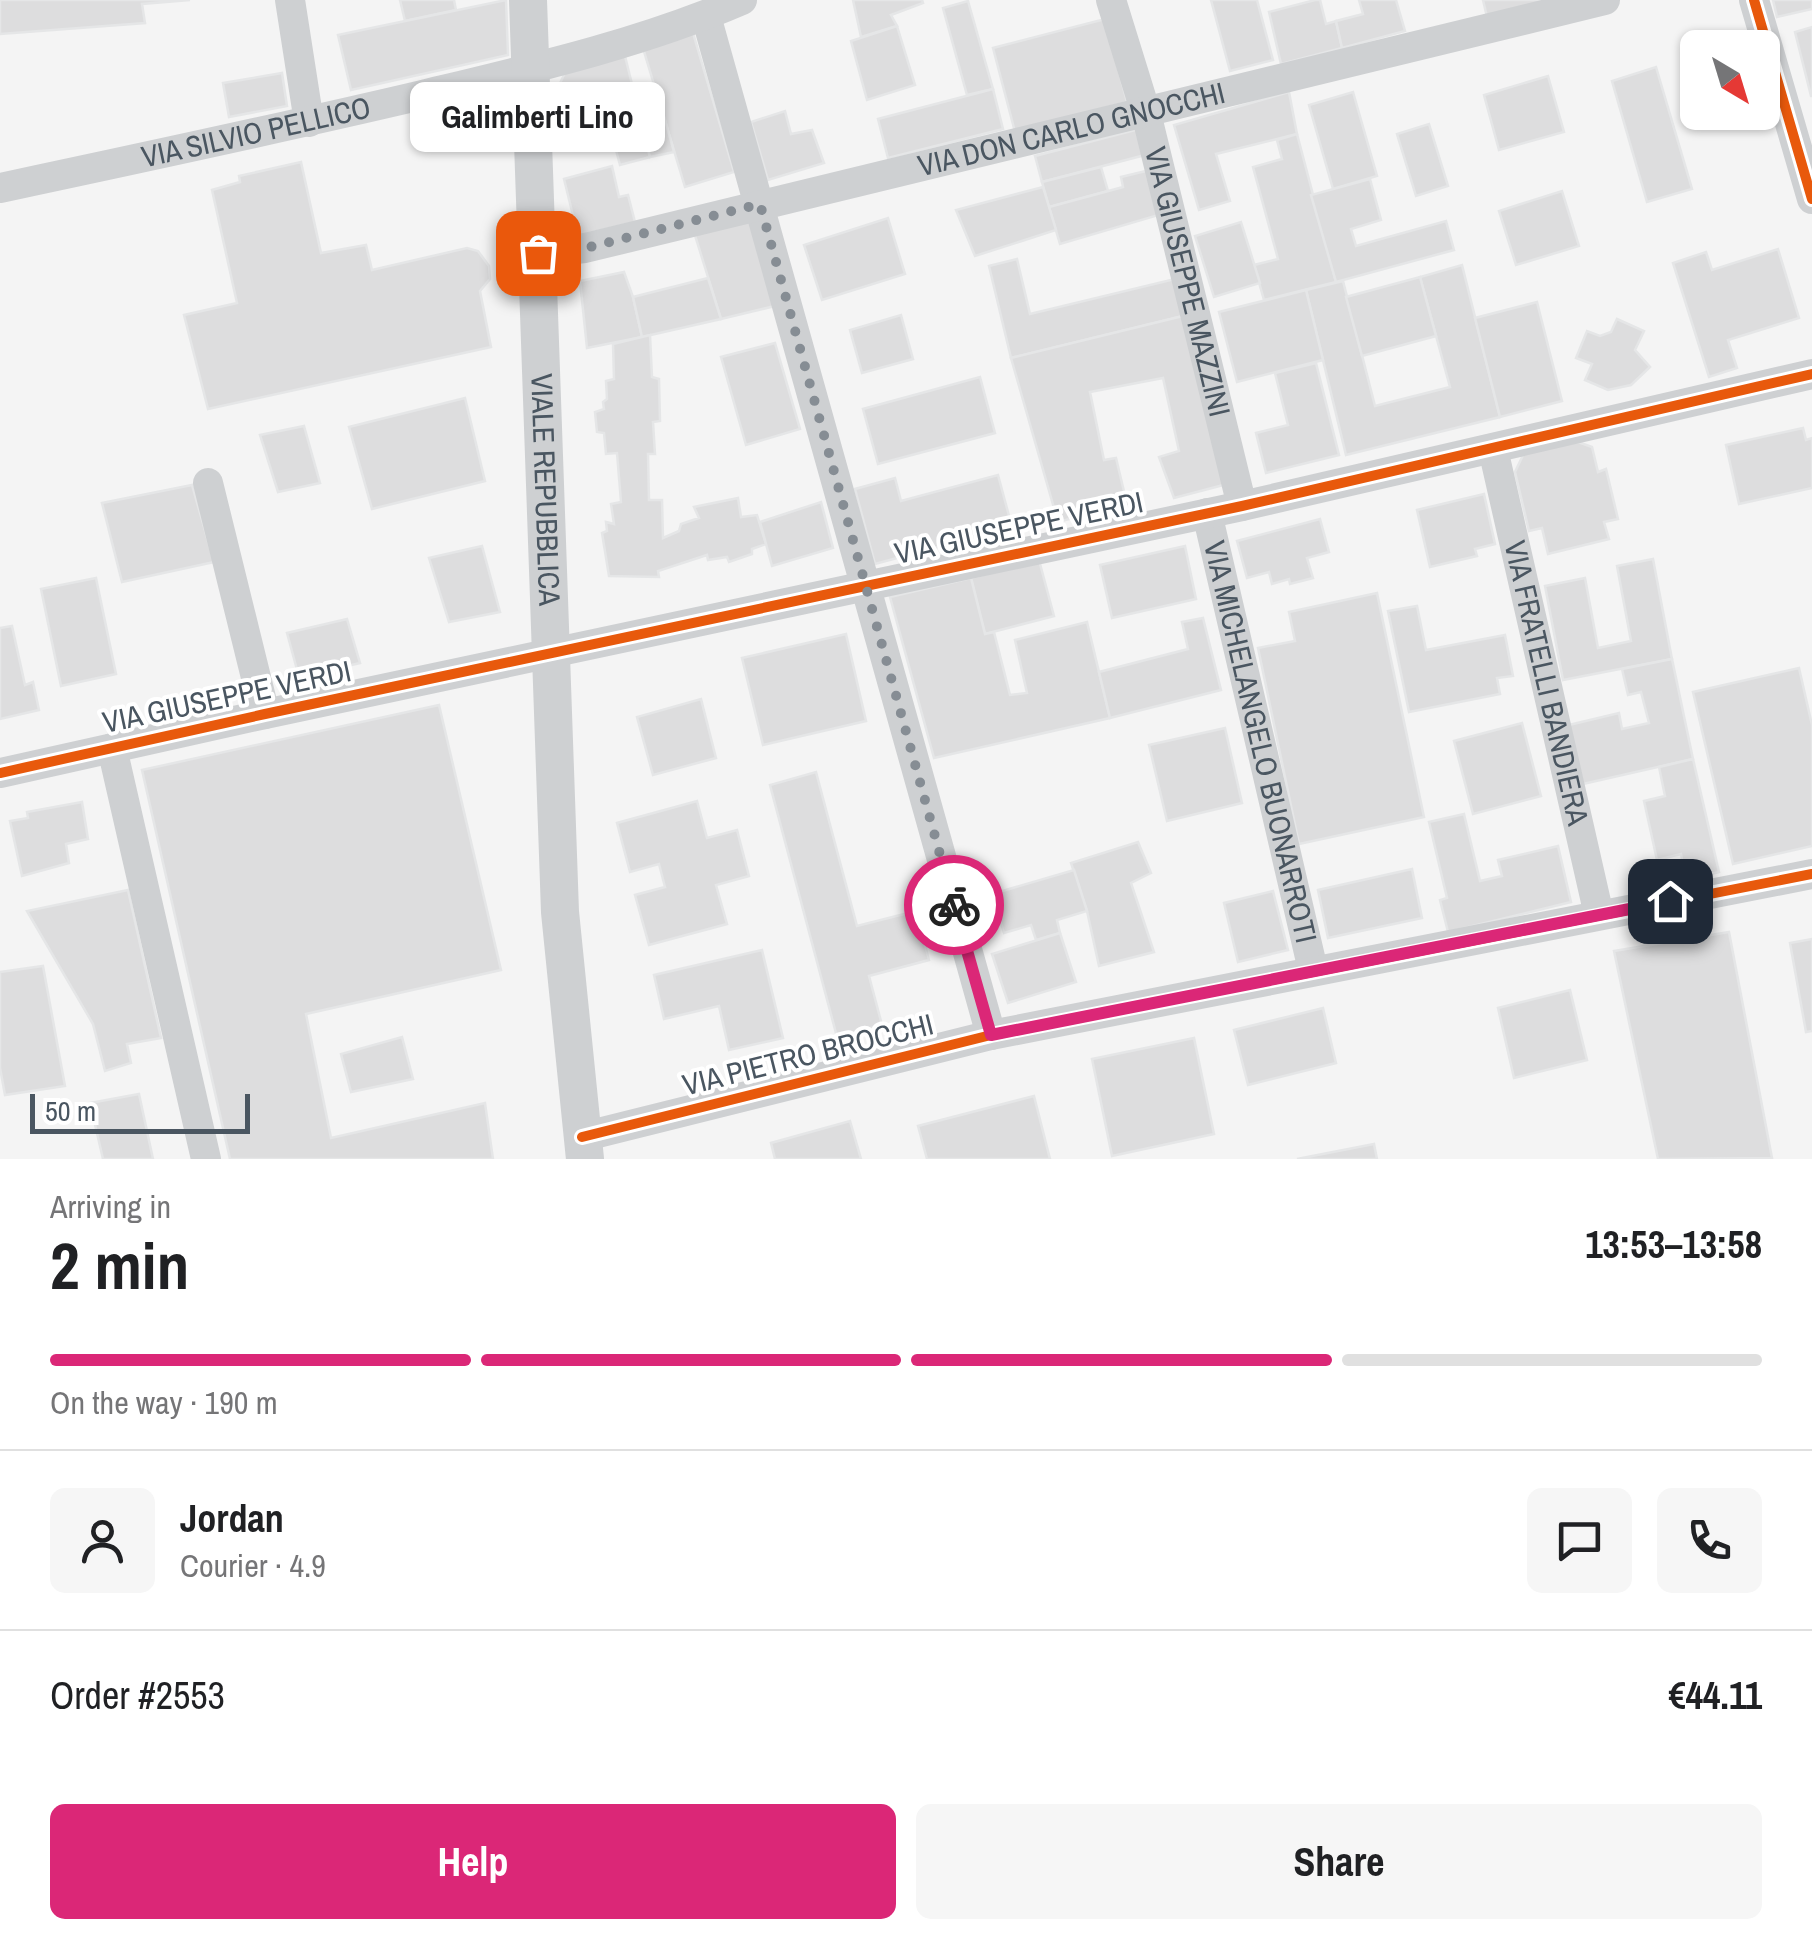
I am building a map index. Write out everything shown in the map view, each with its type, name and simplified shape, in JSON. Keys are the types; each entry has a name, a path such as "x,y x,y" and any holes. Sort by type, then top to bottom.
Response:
{"street":[{"path":"290,0 309,122"},
{"name":"VIALE REPUBBLICA","path":"528,0 563,958 584,1148"},
{"name":"VIA SILVIO PELLICO","path":"0,188 309,122 530,69 706,16 742,0"},
{"name":"VIA GIUSEPPE MAZZINI","path":"1112,0 1146,113 1242,506"},
{"name":"VIA DON CARLO GNOCCHI","path":"538,253 586,248 1605,0"},
{"path":"1754,0 1812,200"},
{"path":"706,16 991,1035"},
{"name":"VIA GIUSEPPE VERDI","path":"0,773 1242,506 1812,374"},
{"name":"VIA FRATELLI BANDIERA","path":"1493,449 1599,915"},
{"path":"208,483 265,714"},
{"name":"VIA MICHELANGELO BUONARROTI","path":"1207,513 1313,970"},
{"path":"112,748 206,1159"},
{"name":"VIA PIETRO BROCCHI","path":"584,1148 991,1035 1812,874"}],"building":[{"path":"0,0 190,0 142,4 145,23 0,34"},
{"path":"400,0 454,0 456,10 405,21"},
{"path":"506,0 508,55 351,90 338,35"},
{"path":"853,0 923,3 891,15 897,26 861,37"},
{"path":"1211,0 1257,0 1273,60 1230,71"},
{"path":"1320,0 1326,24 1336,21 1342,48 1281,64 1269,12"},
{"path":"1359,0 1396,0 1405,31 1342,48 1336,21 1363,14"},
{"path":"1483,0 1556,0 1487,17"},
{"path":"1773,0 1812,0 1812,9 1777,17"},
{"path":"968,1 993,89 967,95 943,8"},
{"path":"1105,19 1127,102 1015,132 993,48"},
{"path":"897,26 915,85 867,100 851,41"},
{"path":"1812,27 1812,96 1811,96 1795,32"},
{"path":"693,33 734,172 685,187 643,48"},
{"path":"624,52 650,157 620,165 612,135 570,146 556,92 568,66"},
{"path":"1656,67 1692,189 1647,202 1612,81"},
{"path":"282,73 287,106 229,117 223,83"},
{"path":"1548,76 1564,132 1499,150 1484,95"},
{"path":"993,89 1003,129 888,158 878,119"},
{"path":"657,91 674,152 650,157 635,97"},
{"path":"1289,92 1297,134 1216,154 1230,201 1199,210 1174,125"},
{"path":"1353,92 1377,176 1333,189 1309,105"},
{"path":"785,111 791,134 812,130 824,163 768,180 751,122"},
{"path":"1429,124 1448,186 1416,196 1397,134"},
{"path":"1139,129 1145,155 1042,182 1035,156"},
{"path":"1297,134 1336,282 1264,300 1254,265 1278,259 1253,167 1282,159 1277,140"},
{"path":"301,162 321,253 366,245 372,270 467,248 478,251 489,266 490,279 480,291 491,347 208,409 184,315 237,303 212,190 240,182 239,176"},
{"path":"612,166 619,197 628,195 635,222 578,236 564,179"},
{"path":"1101,167 1108,191 1049,207 1042,182"},
{"path":"1150,170 1162,214 1060,244 1049,207 1123,187 1121,177"},
{"path":"1370,179 1381,220 1351,229 1356,246 1446,221 1454,250 1336,282 1311,195"},
{"path":"1043,187 1056,230 975,256 956,210"},
{"path":"1562,191 1579,246 1516,265 1499,211"},
{"path":"749,217 775,306 721,319 694,232"},
{"path":"888,218 905,274 822,300 804,245"},
{"path":"1241,222 1260,283 1214,297 1195,236"},
{"path":"1778,249 1799,318 1728,340 1737,368 1709,377 1673,263 1706,252 1712,270"},
{"path":"1017,259 1030,314 1179,278 1187,315 1011,358 989,266"},
{"path":"1462,265 1500,417 1346,455 1306,290 1343,281 1375,406 1450,387 1420,277"},
{"path":"624,272 642,337 587,348 580,281"},
{"path":"1420,277 1436,336 1362,356 1346,297"},
{"path":"708,278 721,319 642,337 633,297"},
{"path":"1306,290 1323,360 1237,382 1219,312"},
{"path":"1537,302 1562,401 1500,417 1475,318"},
{"path":"901,315 913,359 862,373 850,330"},
{"path":"1187,315 1227,484 1174,498 1159,457 1179,451 1163,378 1090,392 1104,460 1116,458 1127,504 1058,522 1011,358"},
{"path":"1617,319 1644,331 1635,350 1650,367 1631,385 1608,390 1585,380 1592,364 1576,358 1587,331 1600,336 1611,332"},
{"path":"650,335 652,377 659,379 660,421 653,422 655,454 648,454 649,500 662,500 663,538 679,531 681,524 699,518 694,507 738,498 741,517 757,515 766,544 729,562 727,557 708,560 707,555 658,571 659,577 609,576 602,533 607,531 606,522 614,524 611,504 621,502 617,453 606,454 604,433 597,432 595,412 604,409 606,381 614,379 613,344"},
{"path":"775,343 800,429 746,445 721,357"},
{"path":"1316,363 1339,455 1266,473 1256,433 1288,425 1275,373"},
{"path":"980,377 995,433 878,464 863,409"},
{"path":"465,398 485,481 372,509 349,427"},
{"path":"304,426 320,483 278,492 260,435"},
{"path":"1803,428 1806,440 1812,438 1812,488 1739,504 1726,445"},
{"path":"1578,442 1592,447 1598,472 1606,469 1618,519 1604,522 1609,539 1548,554 1542,528 1529,531 1515,472 1525,451"},
{"path":"998,475 1012,527 875,564 855,489 895,478 901,501"},
{"path":"192,485 214,562 122,582 102,503"},
{"path":"1484,494 1495,544 1475,549 1477,556 1430,567 1417,510"},
{"path":"821,502 833,548 772,566 760,522"},
{"path":"1320,519 1329,552 1307,558 1313,578 1272,584 1269,572 1247,578 1237,541"},
{"path":"482,546 500,612 449,622 429,558"},
{"path":"1185,546 1196,599 1112,618 1100,565"},
{"path":"1653,559 1672,659 1563,680 1545,586 1585,578 1598,648 1631,641 1617,566"},
{"path":"1039,560 1054,616 985,634 971,578"},
{"path":"96,578 116,674 61,686 41,589"},
{"path":"971,578 985,634 994,632 1010,695 1027,693 1015,640 1087,622 1110,718 934,758 890,597"},
{"path":"1377,593 1424,817 1299,844 1258,648 1295,641 1289,612"},
{"path":"1417,606 1426,650 1505,635 1513,676 1497,678 1500,694 1409,712 1388,611"},
{"path":"1203,618 1221,690 1110,718 1099,672 1188,649 1182,622"},
{"path":"347,619 360,663 299,677 287,633"},
{"path":"12,626 25,685 33,682 39,710 0,719 0,628"},
{"path":"846,634 866,721 763,745 742,658"},
{"path":"1672,659 1693,759 1583,784 1569,725 1619,713 1622,729 1649,723 1641,692 1628,695 1622,669"},
{"path":"1799,668 1812,725 1812,846 1733,864 1693,692"},
{"path":"701,699 716,758 653,775 637,717"},
{"path":"439,705 501,970 306,1014 331,1138 485,1103 493,1159 230,1159 142,770"},
{"path":"1522,723 1541,796 1473,814 1454,741"},
{"path":"1225,728 1242,803 1167,821 1149,745"},
{"path":"1693,759 1719,872 1686,880 1681,854 1657,860 1644,801 1665,796 1659,767"},
{"path":"816,772 857,926 916,911 929,960 869,976 882,1025 837,1037 770,785"},
{"path":"697,801 707,838 737,830 749,876 716,885 727,924 649,945 635,895 665,887 659,864 630,872 617,823"},
{"path":"82,802 88,839 66,844 69,863 22,876 10,821 28,818 27,812"},
{"path":"1464,814 1480,881 1502,876 1498,860 1558,846 1571,902 1448,932 1440,900 1447,898 1429,822"},
{"path":"1138,842 1151,873 1131,883 1154,952 1099,966 1071,863"},
{"path":"1412,869 1422,918 1328,938 1318,890"},
{"path":"1074,870 1087,911 1057,920 1060,933 1036,940 1031,925 1004,933 992,894"},
{"path":"128,890 161,1038 127,1044 131,1063 105,1071 93,1024 27,911"},
{"path":"1273,891 1288,950 1238,962 1224,903"},
{"path":"1729,932 1772,1158 1658,1159 1614,951"},
{"path":"1060,933 1076,982 1008,1003 992,954"},
{"path":"1812,939 1812,1031 1806,1032 1790,943"},
{"path":"762,950 783,1038 729,1050 719,1006 664,1019 654,975"},
{"path":"43,966 65,1086 5,1095 0,1068 0,972"},
{"path":"1570,990 1587,1060 1514,1078 1498,1008"},
{"path":"1323,1008 1336,1063 1248,1085 1234,1030"},
{"path":"402,1037 413,1079 351,1092 341,1054"},
{"path":"1194,1038 1214,1134 1112,1156 1092,1059"},
{"path":"139,1094 153,1159 103,1159 90,1103"},
{"path":"1034,1096 1050,1159 927,1159 918,1126"},
{"path":"850,1121 861,1159 775,1159 771,1143"},
{"path":"1374,1144 1377,1159 1297,1159"}],"cycle path":[{"path":"1754,0 1812,199"},
{"path":"0,773 1242,506 1812,374"},
{"path":"582,1137 991,1035 1812,874"}],"way so far":[{"path":"538,253 586,248 760,204 954,905"}],"place":[{"name":"Galimberti Lino","path":"538,253"}],"route":[{"path":"954,905 991,1035 1670,901"}]}
